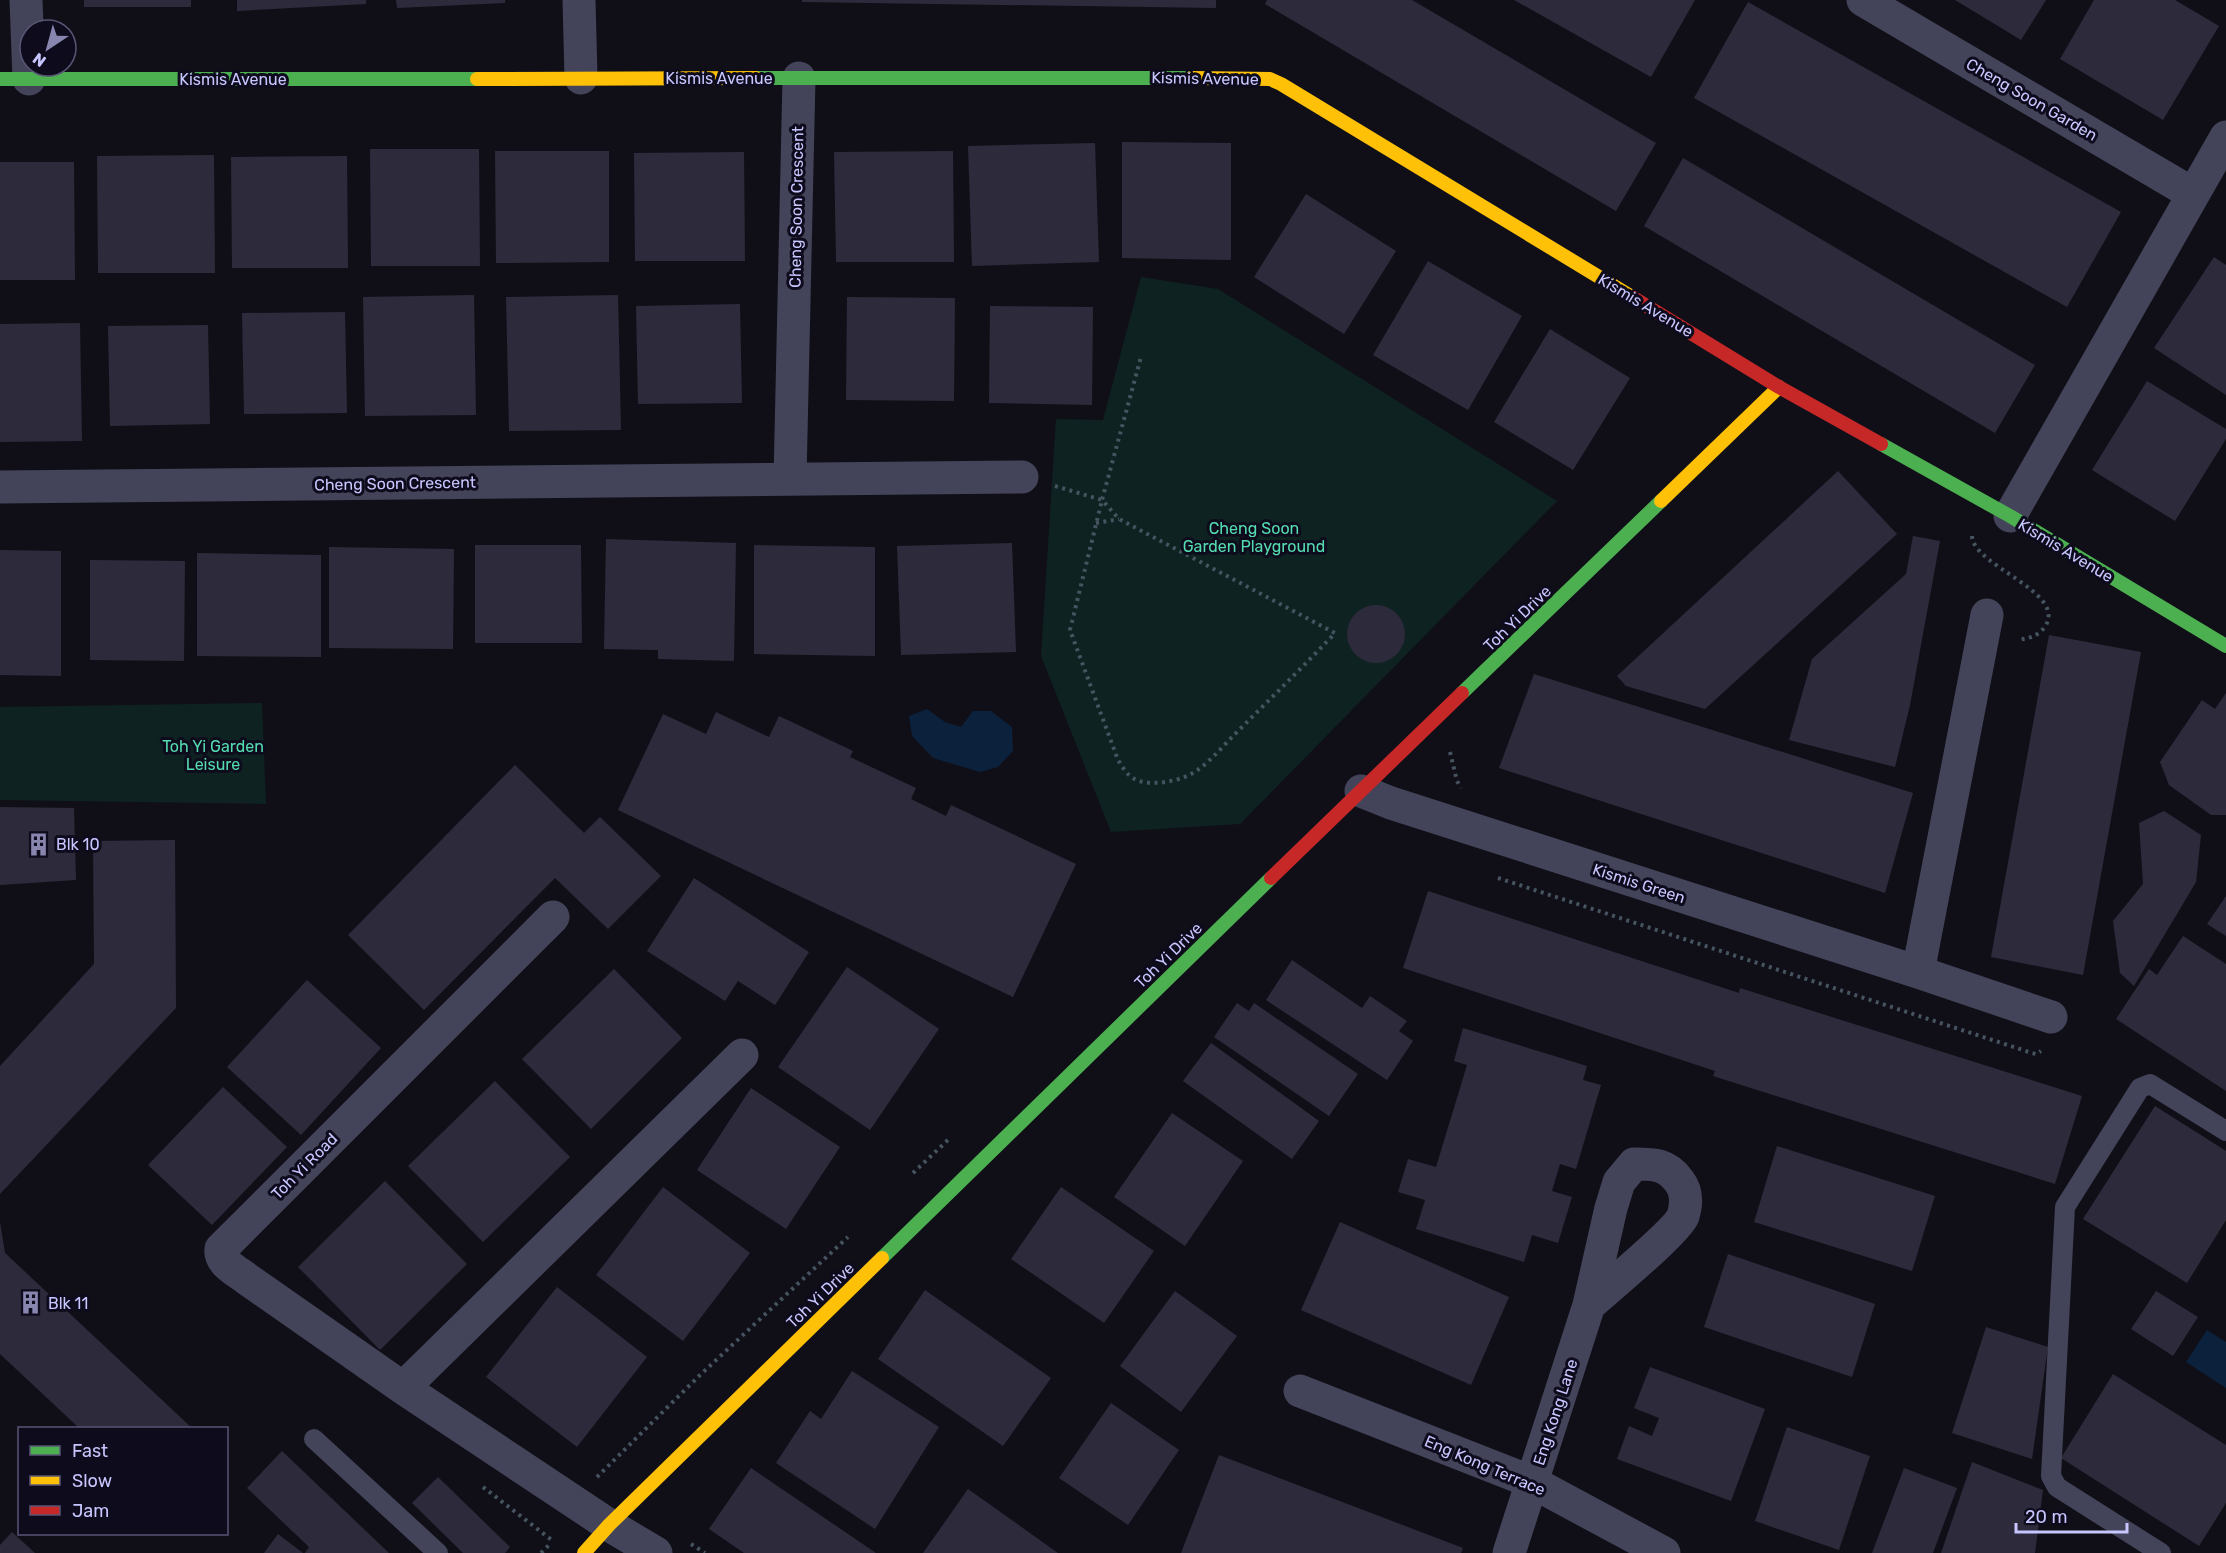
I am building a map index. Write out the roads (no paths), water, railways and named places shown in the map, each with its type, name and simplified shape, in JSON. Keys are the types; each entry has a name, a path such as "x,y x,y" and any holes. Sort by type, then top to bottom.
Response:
{"street":[{"name":"Kismis Avenue","path":"26,0 14,79 1270,79 1779,387 2010,516 2226,646"},
{"path":"579,0 580,78"},
{"name":"Cheng Soon Garden","path":"1869,1 2193,194"},
{"name":"Cheng Soon Crescent","path":"790,479 799,78"},
{"path":"2010,516 2226,137"},
{"name":"Toh Yi Drive","path":"584,1553 1326,824 1779,387"},
{"name":"Cheng Soon Crescent","path":"0,488 1022,477"},
{"path":"1918,972 1988,615"},
{"name":"Kismis Green","path":"1362,791 1402,807 1918,972 2051,1017"},
{"name":"Toh Yi Road","path":"553,917 221,1249 220,1253 222,1260 404,1388 609,1526 656,1553"},
{"path":"404,1388 741,1055"},
{"name":"Eng Kong Lane","path":"1509,1553 1589,1305"},
{"name":"Eng Kong Terrace","path":"1300,1390 1532,1482 1664,1553"}],"lane":[{"path":"2161,1553 2057,1486 2051,1476 2065,1207 2140,1088 2150,1084 2226,1131"},
{"path":"314,1439 438,1553"}],"water":[{"path":"927,709 945,722 961,727 973,711 991,711 1012,727 1013,751 998,767 980,772 933,758 912,736 909,716"},
{"path":"2207,1330 2226,1342 2226,1388 2186,1362"}],"place":[{"name":"Blk 10","path":"38,844"},
{"name":"Blk 11","path":"30,1303"}],"park label":[{"name":"Cheng Soon Garden Playground","path":"1254,537"},
{"name":"Toh Yi Garden Leisure","path":"213,755"}]}
